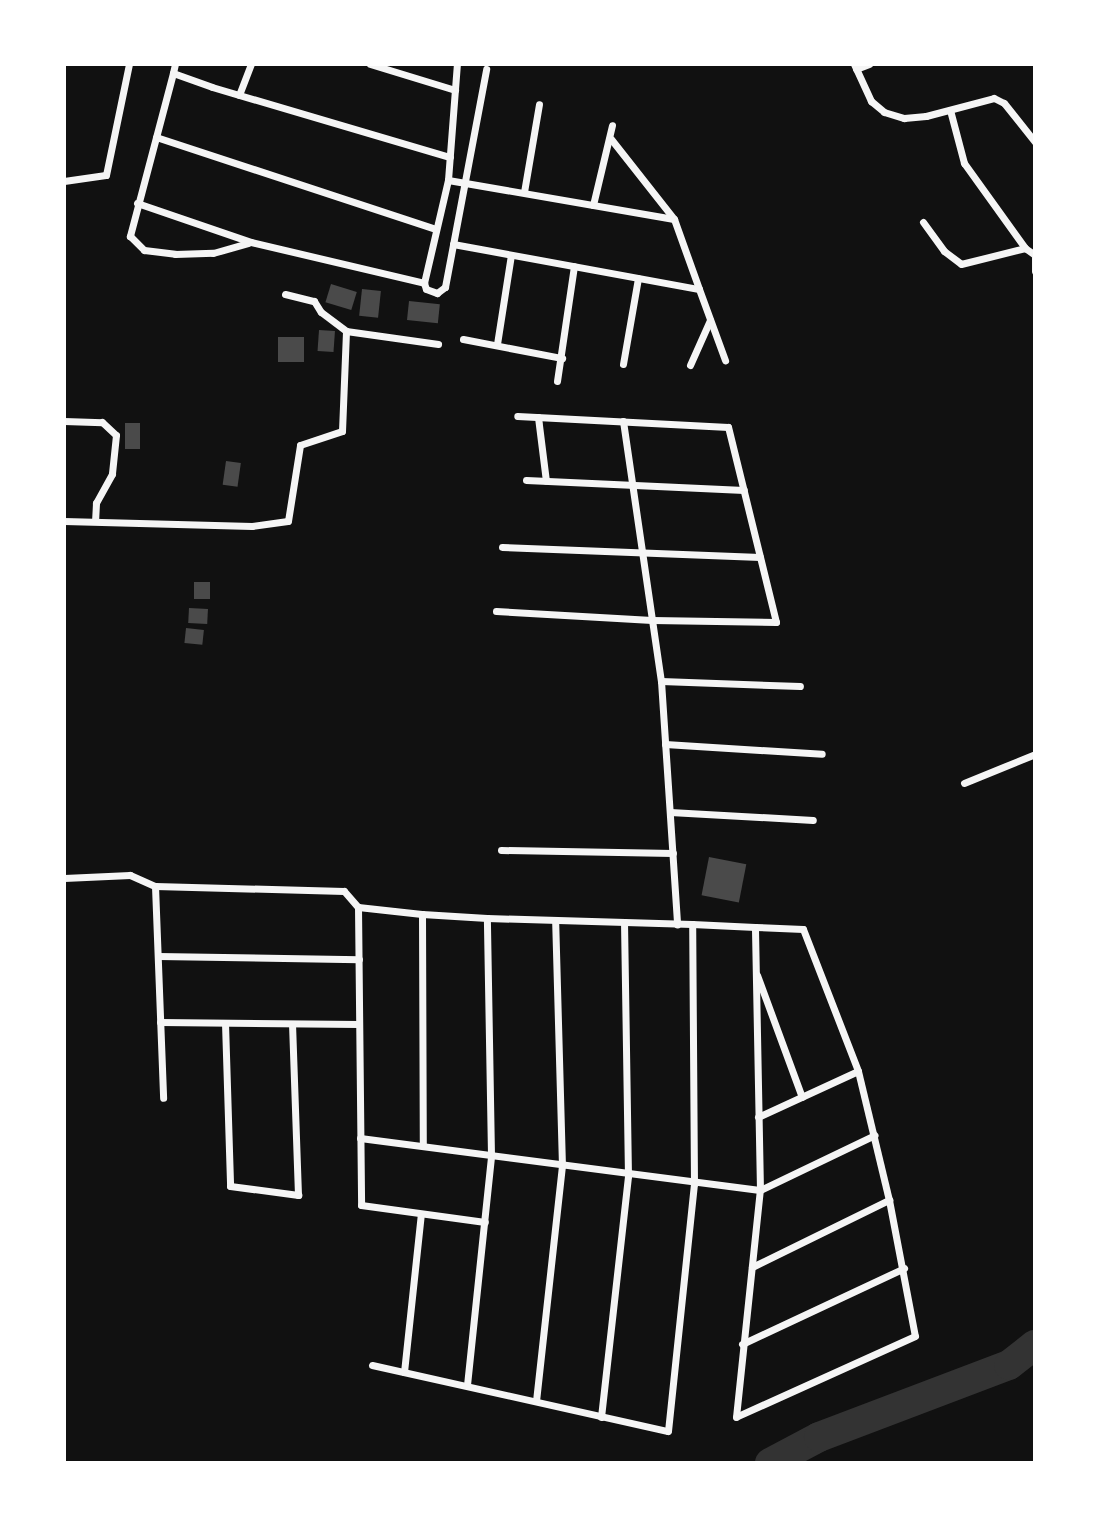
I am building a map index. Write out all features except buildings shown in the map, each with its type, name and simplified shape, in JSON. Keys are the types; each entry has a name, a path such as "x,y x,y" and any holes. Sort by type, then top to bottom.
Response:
{"street":[{"path":"64,181 106,175 129,64"},
{"path":"239,95 251,64"},
{"path":"370,64 455,90"},
{"path":"457,64 448,180 424,283 426,289 437,293 445,287 486,69"},
{"path":"869,64 855,66 871,101 884,112 904,118 950,110 985,99 999,99 1035,142"},
{"path":"251,242 213,253 144,250 135,244 130,235 174,69 239,95 450,157"},
{"path":"524,192 539,104"},
{"path":"950,110 964,163 1025,248 1035,255 1035,271"},
{"path":"593,205 612,125"},
{"path":"156,137 435,229"},
{"path":"611,139 674,219 725,360"},
{"path":"448,180 674,219"},
{"path":"137,203 251,242 424,283"},
{"path":"923,222 944,251 961,264 1025,248"},
{"path":"453,244 699,289"},
{"path":"497,344 511,255"},
{"path":"557,381 574,266"},
{"path":"623,364 638,278"},
{"path":"285,294 314,301 321,312 346,331 438,344"},
{"path":"690,365 710,320"},
{"path":"64,521 252,526 288,521 300,445 342,431 346,331"},
{"path":"463,339 562,358"},
{"path":"496,611 652,620 776,622 728,427 517,416"},
{"path":"538,417 546,481"},
{"path":"64,421 102,422 116,435 112,474 96,503 95,521"},
{"path":"623,421 661,681 677,924"},
{"path":"526,480 744,490"},
{"path":"502,547 760,557"},
{"path":"661,681 800,686"},
{"path":"665,744 822,754"},
{"path":"964,783 1035,754"},
{"path":"670,812 813,820"},
{"path":"501,850 673,853"},
{"path":"64,878 130,875 155,886 344,891 358,907 361,1205 485,1222"},
{"path":"155,886 163,1098"},
{"path":"358,907 487,918 692,924 803,929 858,1071 904,1268 915,1336 736,1417 760,1190 755,927"},
{"path":"422,914 423,1145"},
{"path":"467,1385 491,1155 487,918"},
{"path":"536,1401 562,1166 555,920"},
{"path":"601,1417 628,1176 624,922"},
{"path":"372,1365 668,1431 694,1184 692,924"},
{"path":"158,956 359,959"},
{"path":"755,970 802,1097"},
{"path":"160,1022 359,1024"},
{"path":"225,1023 230,1186 298,1195 292,1024"},
{"path":"758,1117 858,1071"},
{"path":"360,1138 628,1176 760,1190 875,1135"},
{"path":"752,1267 889,1200"},
{"path":"404,1372 421,1214"},
{"path":"742,1344 904,1268"}],"waterway":[{"path":"770,1463 819,1437 1009,1365 1035,1345"}]}
